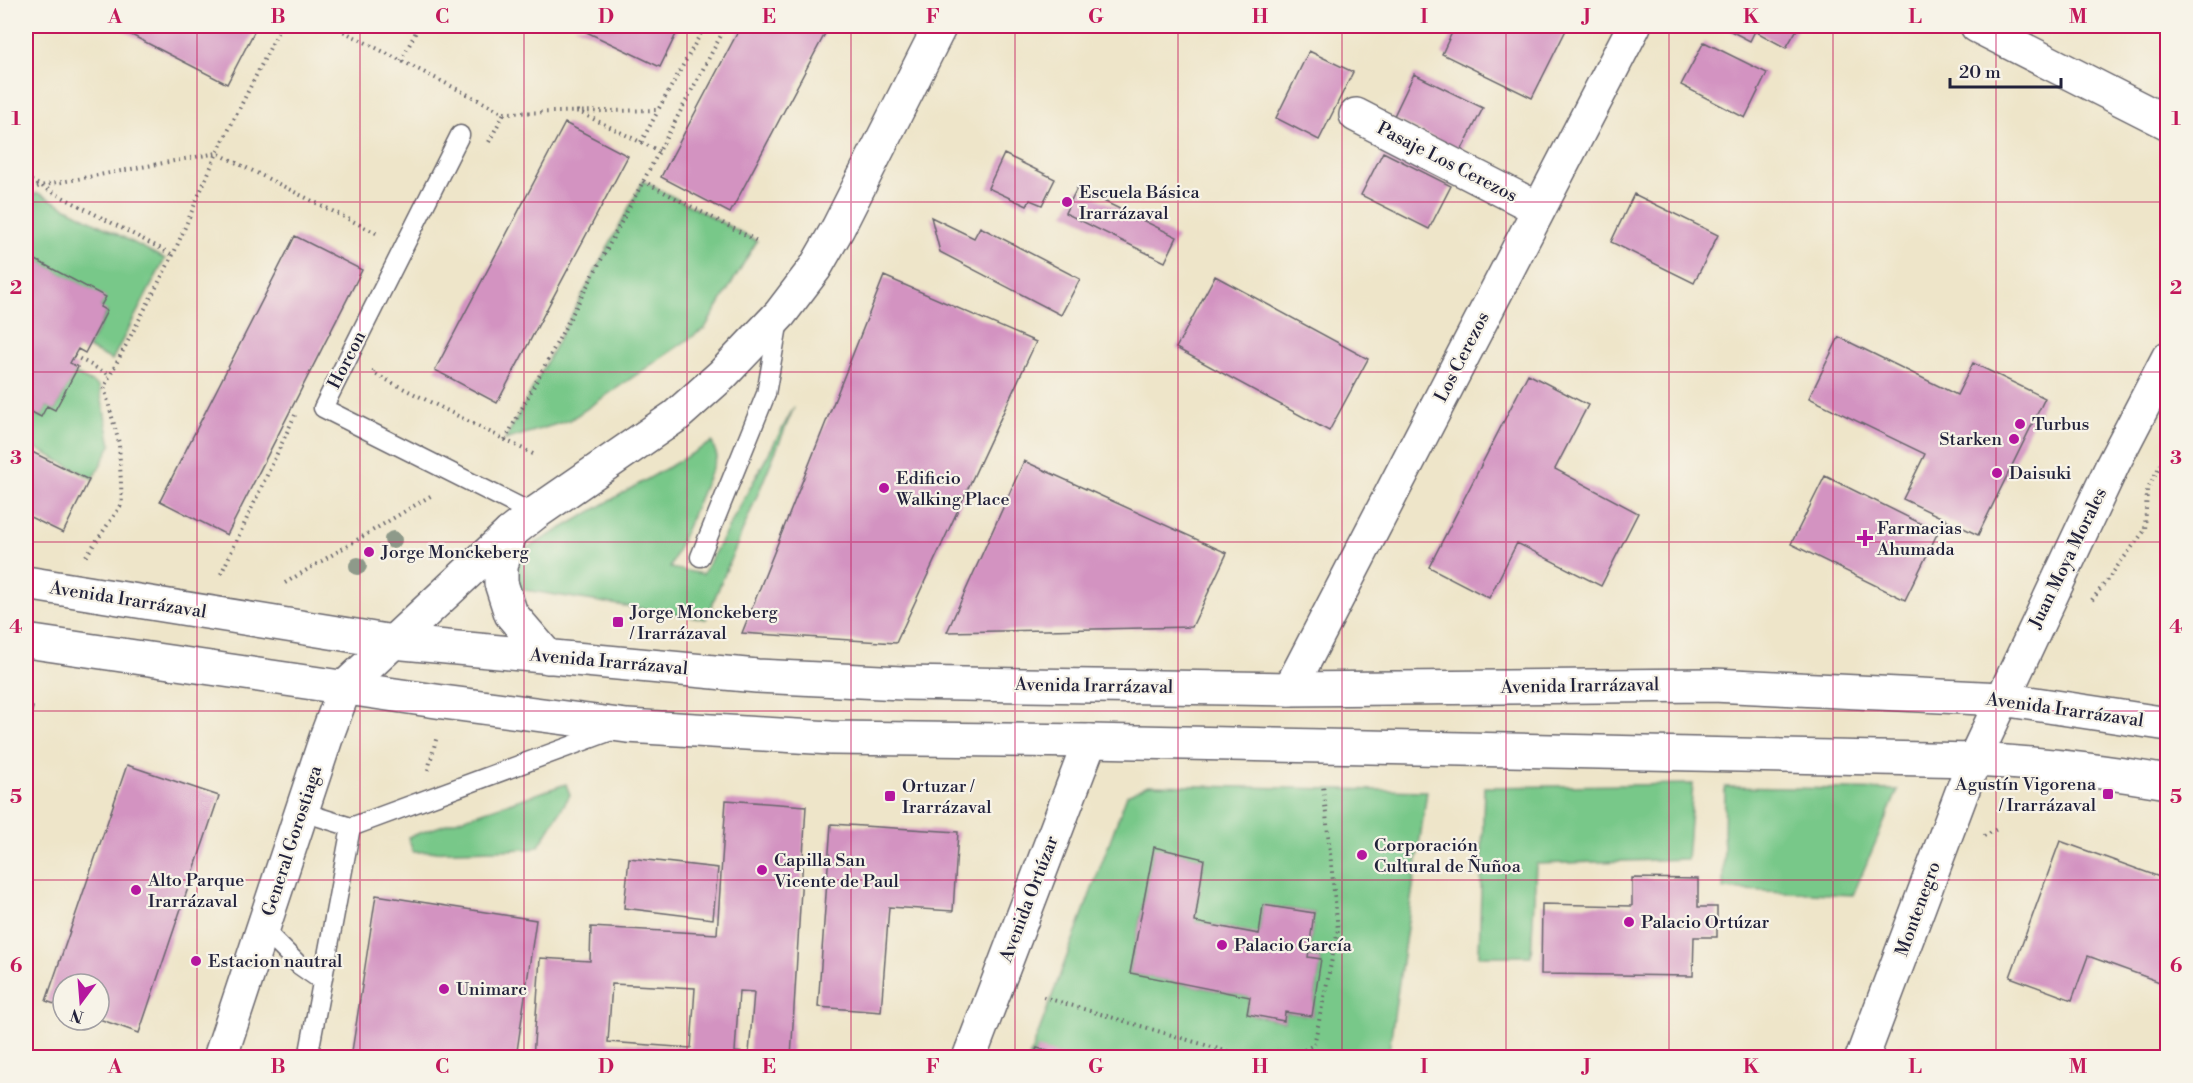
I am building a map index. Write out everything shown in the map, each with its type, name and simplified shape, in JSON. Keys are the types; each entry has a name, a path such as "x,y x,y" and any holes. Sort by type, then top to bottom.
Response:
{"main road":[{"name":"General Gorostiaga","path":"220,1058 345,687 522,524 676,416 723,375 780,314 815,268 838,228 940,26"},
{"name":"Los Cerezos","path":"1290,689 1634,26"},
{"path":"1977,26 2168,123"},
{"name":"Pasaje Los Cerezos","path":"1356,115 1539,208"},
{"name":"Juan Moya Morales","path":"1974,760 2113,464 2168,358"},
{"path":"522,524 501,567 501,583 511,614 549,657"},
{"name":"Avenida Irarrázaval","path":"26,583 393,642 757,676 902,683 1290,689 1713,685 2002,699 2168,724"},
{"path":"26,641 627,726 831,738 1090,741 1974,760 2075,768 2168,782"},
{"name":"Avenida Ortúzar","path":"969,1058 1090,741"},
{"name":"Montenegro","path":"1863,1058 1974,760"}],"lane":[{"name":"Horcon","path":"460,135 323,408 468,480 522,524"},
{"path":"700,557 766,394 780,314"},
{"path":"303,812 351,827 627,726"},
{"path":"308,1058 351,827"},
{"path":"263,929 299,965 322,981"}],"path":[{"path":"86,556 114,519 122,504 119,443 104,387 173,255 217,153 281,26"},
{"path":"333,26 504,113 658,110"},
{"path":"401,61 419,26"},
{"path":"641,142 705,26"},
{"path":"505,440 726,26"},
{"path":"576,110 659,151"},
{"path":"488,144 504,113"},
{"path":"26,192 40,186 217,153 385,237"},
{"path":"26,178 173,255"},
{"path":"643,181 757,241"},
{"path":"74,356 110,375"},
{"path":"379,363 373,373 535,455"},
{"path":"221,574 297,412"},
{"path":"2092,600 2145,530 2147,490 2168,451"},
{"path":"285,583 426,497 468,480"},
{"path":"420,802 438,730"},
{"path":"1288,1058 1314,1045 1338,930 1323,785"},
{"path":"1043,997 1249,1058"}],"green space":[{"path":"643,181 757,241 705,328 570,420 505,440"},
{"path":"38,193 165,259 112,360 88,348 107,312 100,307 105,297 30,257 26,266 26,197"},
{"path":"74,373 99,386 111,445 93,479 26,443 26,409 41,417 47,406 55,410"},
{"path":"794,407 706,619 519,589 517,554 712,442 717,456 670,568 703,574"},
{"path":"566,784 570,795 539,846 532,849 413,852 408,837"},
{"path":"1693,784 1687,859 1536,864 1531,956 1479,956 1484,787"},
{"path":"1148,785 1427,791 1388,1057 1071,1058 1037,1049 1033,1057 1029,1058 1127,795","holes":["1154,848 1204,859 1195,922 1259,934 1263,905 1314,913 1308,957 1321,960 1312,1016 1285,1012 1284,1021 1247,1014 1250,997 1130,973"]},
{"path":"1725,787 1898,790 1853,895 1723,889"}],"building":[{"path":"114,26 247,26 255,30 227,84"},
{"path":"574,26 680,26 660,67"},
{"path":"741,26 829,26 730,213 661,177"},
{"path":"1455,26 1568,26 1532,98 1442,54"},
{"path":"1721,26 1799,26 1786,48 1755,31 1750,41"},
{"path":"1704,42 1767,73 1745,118 1681,85"},
{"path":"1309,51 1353,72 1319,140 1276,118"},
{"path":"1414,74 1483,108 1461,151 1393,118"},
{"path":"565,123 628,156 497,403 435,370"},
{"path":"1383,152 1451,186 1429,229 1361,195"},
{"path":"1004,154 1055,179 1042,205 1030,200 1027,206 988,188"},
{"path":"1077,188 1177,237 1165,262 1065,213"},
{"path":"1634,194 1718,235 1694,283 1611,242"},
{"path":"931,217 974,238 980,227 1080,279 1061,315 940,252"},
{"path":"295,236 362,270 227,535 160,501"},
{"path":"30,257 106,297 100,307 107,311 85,353 78,349 70,363 78,367 55,410 47,406 41,417 26,409 26,266"},
{"name":"Edificio Walking Place","path":"884,276 1036,342 896,643 742,633"},
{"path":"1215,276 1368,359 1329,431 1176,348"},
{"path":"1839,337 1957,395 1973,363 2045,398 1978,535 1903,499 1925,454 1809,398"},
{"path":"1528,374 1588,405 1555,469 1638,513 1601,586 1517,543 1489,598 1429,567"},
{"path":"26,449 89,480 63,533 26,515"},
{"path":"1024,461 1227,553 1192,627 947,632"},
{"name":"Farmacias Ahumada","path":"1825,476 1938,532 1905,600 1791,544"},
{"path":"26,706 33,707 26,734"},
{"name":"Alto Parque Irarrázaval","path":"127,765 219,796 139,1033 111,1023 111,972 56,972"},
{"path":"726,800 806,806 791,1058 533,1058 540,958 590,961 591,927 717,934","holes":["612,984 695,988 691,1048 608,1042","739,991 754,992 749,1053 735,1052"]},
{"path":"831,824 958,832 953,911 889,907 881,1012 818,1007"},
{"path":"2060,841 2168,880 2168,985 2088,956 2072,1000 2010,977"},
{"name":"Palacio García","path":"1154,847 1204,859 1195,922 1259,934 1263,905 1314,913 1308,957 1321,959 1312,1016 1285,1012 1284,1021 1247,1014 1250,997 1130,973"},
{"path":"629,858 718,868 713,919 624,908"},
{"name":"Palacio Ortúzar","path":"1632,878 1698,879 1698,907 1717,907 1717,937 1694,937 1693,976 1541,974 1542,904 1632,906"},
{"name":"Unimarc","path":"376,895 536,920 516,1058 351,1058"},
{"name":"Alto Parque Irarrázaval","path":"51,986 51,1003 46,1001"},
{"path":"1037,1048 1068,1057 1068,1058 1033,1058"}],"place":[{"name":"Escuela Básica Irarrázaval","path":"1067,202"},
{"name":"Turbus","path":"2020,424"},
{"name":"Starken","path":"2014,439"},
{"name":"Daisuki","path":"1997,473"},
{"name":"Edificio Walking Place","path":"884,488"},
{"name":"Farmacias Ahumada","path":"1865,538"},
{"name":"Jorge Monckeberg","path":"369,552"},
{"name":"Jorge Monckeberg / Irarrázaval","path":"618,622"},
{"name":"Agustín Vigorena / Irarrázaval","path":"2108,794"},
{"name":"Ortuzar / Irarrázaval","path":"890,796"},
{"name":"Corporación Cultural de Ñuñoa","path":"1362,855"},
{"name":"Capilla San Vicente de Paul","path":"762,870"},
{"name":"Alto Parque Irarrázaval","path":"136,890"},
{"name":"Palacio Ortúzar","path":"1629,922"},
{"name":"Palacio García","path":"1222,945"},
{"name":"Estacion nautral","path":"196,961"},
{"name":"Unimarc","path":"444,989"}]}
